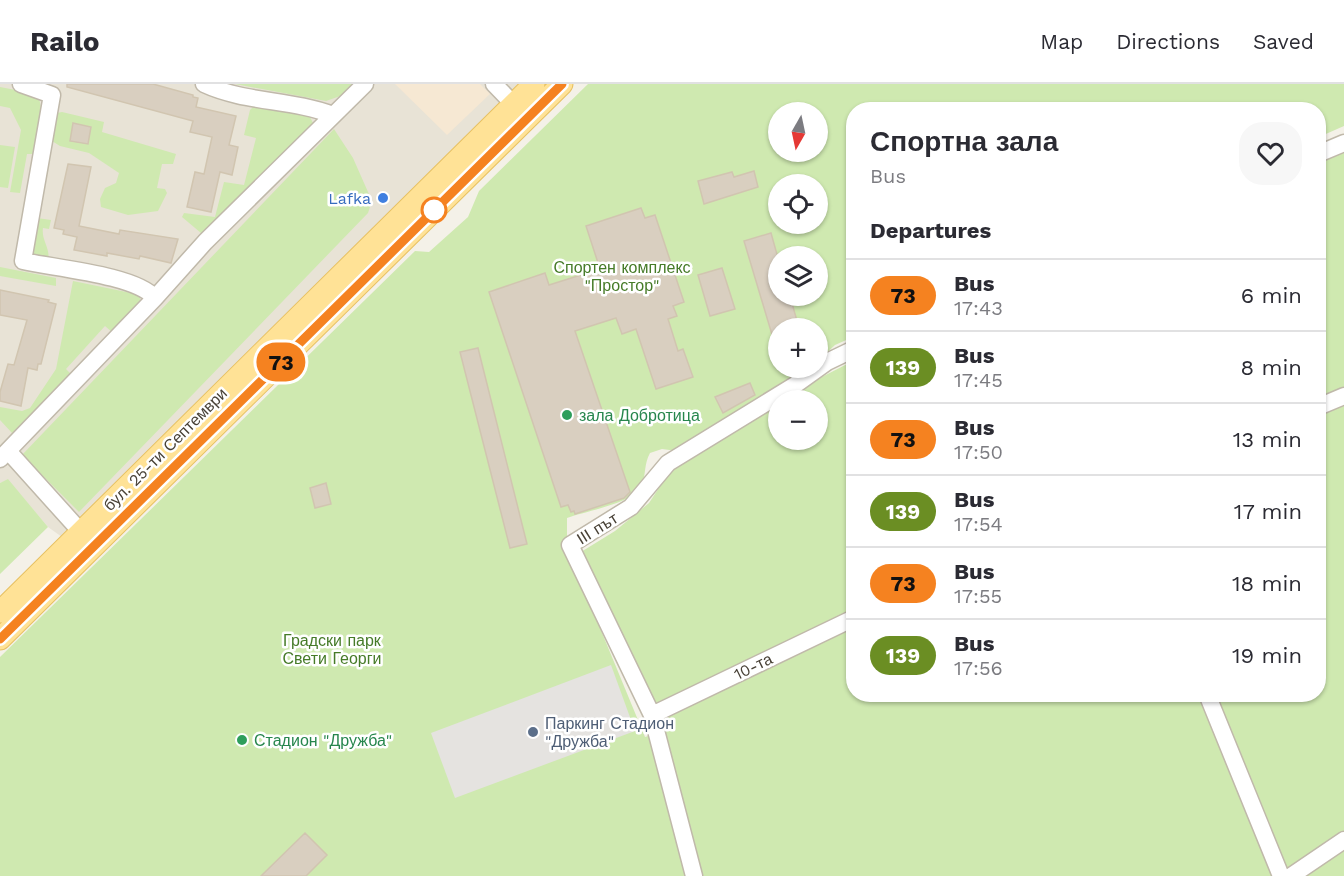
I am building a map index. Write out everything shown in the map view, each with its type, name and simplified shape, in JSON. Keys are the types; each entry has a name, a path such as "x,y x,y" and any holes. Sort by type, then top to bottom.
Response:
{"main road":[{"name":"бул. 25-ти Септември","path":"0,639 520,110 534,84"},
{"name":"бул. 25-ти Септември","path":"0,612 520,110 562,84"}],"street":[{"path":"21,84 52,95 23,261 128,281 148,290 155,298"},
{"path":"204,84 223,92 313,108 333,116"},
{"path":"81,532 4,455 155,298 205,242 365,84"},
{"path":"494,84 520,110"},
{"path":"1326,151 1344,143"},
{"name":"ІІІ път","path":"694,876 652,715 570,545 631,507 668,463 795,386 827,362 846,353"},
{"path":"1326,404 1344,396"},
{"name":"10-та","path":"652,715 846,622"},
{"path":"1210,702 1281,876"},
{"path":"1291,876 1344,840"}],"shaded area":[{"path":"0,84 519,84 62,537 48,527 8,480 0,483"},
{"path":"395,84 480,84 490,94 447,135"},
{"name":"Паркинг Стадион \"Дружба\"","path":"611,665 635,731 455,798 431,733"}],"green space":[{"path":"235,84 354,84 346,94 326,101"},
{"path":"588,84 1344,84 1344,126 1326,134 1326,102 846,102 846,340 828,352 828,318 768,318 768,378 794,378 775,390 768,390 768,394 677,451 662,449 650,453 642,485 638,491 620,502 567,518 567,548 645,737 667,730 581,552 615,531 649,503 674,465 768,405 768,450 828,450 828,390 796,390 820,378 828,378 828,374 846,365 846,702 1326,702 1326,158 1344,150 1344,876 0,876 0,657 415,251 429,252 468,217 479,191"},
{"path":"0,87 31,93 39,98 40,126 35,154 27,154 20,193 10,192 21,130 10,108 0,106"},
{"path":"254,106 309,115 314,125 206,234 201,233 182,217 184,213 215,217 224,182 244,185 256,138 244,135 250,110"},
{"path":"62,112 104,122 102,132 176,154 173,164 162,164 157,188 165,189 167,193 158,211 128,215 101,207 100,199 105,188 116,183 119,173 89,153 60,146 52,141 53,119 57,113"},
{"path":"334,129 353,158 372,201 368,213 79,512 22,455"},
{"path":"0,145 15,147 8,188 0,187"},
{"path":"37,218 51,220 49,229 43,228 48,260 33,256 31,253"},
{"path":"0,267 56,278 56,286 0,276"},
{"path":"73,281 136,294 140,298 140,304 113,333 105,326 66,369 72,375 12,433 0,420 0,407 22,411 30,408 56,369"},
{"path":"8,479 48,527 0,574 0,483"}],"building":[{"path":"67,84 153,84 193,95 198,98 196,107 236,116 229,145 238,147 232,175 220,172 211,212 187,207 195,172 204,174 212,137 190,132 193,121 67,87"},
{"path":"73,123 91,127 88,144 70,141"},
{"path":"68,164 91,167 79,226 119,234 120,230 178,239 171,263 140,256 139,259 74,250 77,237 63,234 64,230 54,228"},
{"path":"754,171 758,187 704,204 698,181 732,172 734,177"},
{"name":"зала Добротица","path":"641,208 645,218 655,215 684,302 673,306 677,316 668,319 678,351 683,349 693,377 656,389 636,329 622,334 616,318 575,331 630,492 624,498 575,514 574,511 571,512 568,505 561,507 489,292 545,273 549,285 600,269 586,226"},
{"path":"771,234 775,246 768,246 768,306 793,306 796,318 768,318 768,321 744,241"},
{"path":"722,268 735,309 710,316 698,275"},
{"path":"0,290 49,300 48,302 56,304 41,364 38,364 37,370 28,368 21,406 0,401 0,392 8,364 14,365 27,320 0,315"},
{"path":"478,348 527,544 510,548 460,352"},
{"path":"750,383 755,395 723,413 715,397"},
{"path":"326,483 331,504 315,508 310,488"},
{"path":"305,833 327,855 306,876 261,876"}],"bus line":[{"name":"73","path":"0,639 562,84"}],"place":[{"name":"Lafka","path":"383,198"},
{"name":"зала Добротица","path":"567,415"},
{"name":"Паркинг Стадион \"Дружба\"","path":"533,732"},
{"name":"Стадион \"Дружба\"","path":"242,740"}],"park label":[{"name":"Спортен комплекс \"Простор\"","path":"622,276"},
{"name":"Градски парк Свети Георги","path":"332,649"}]}
